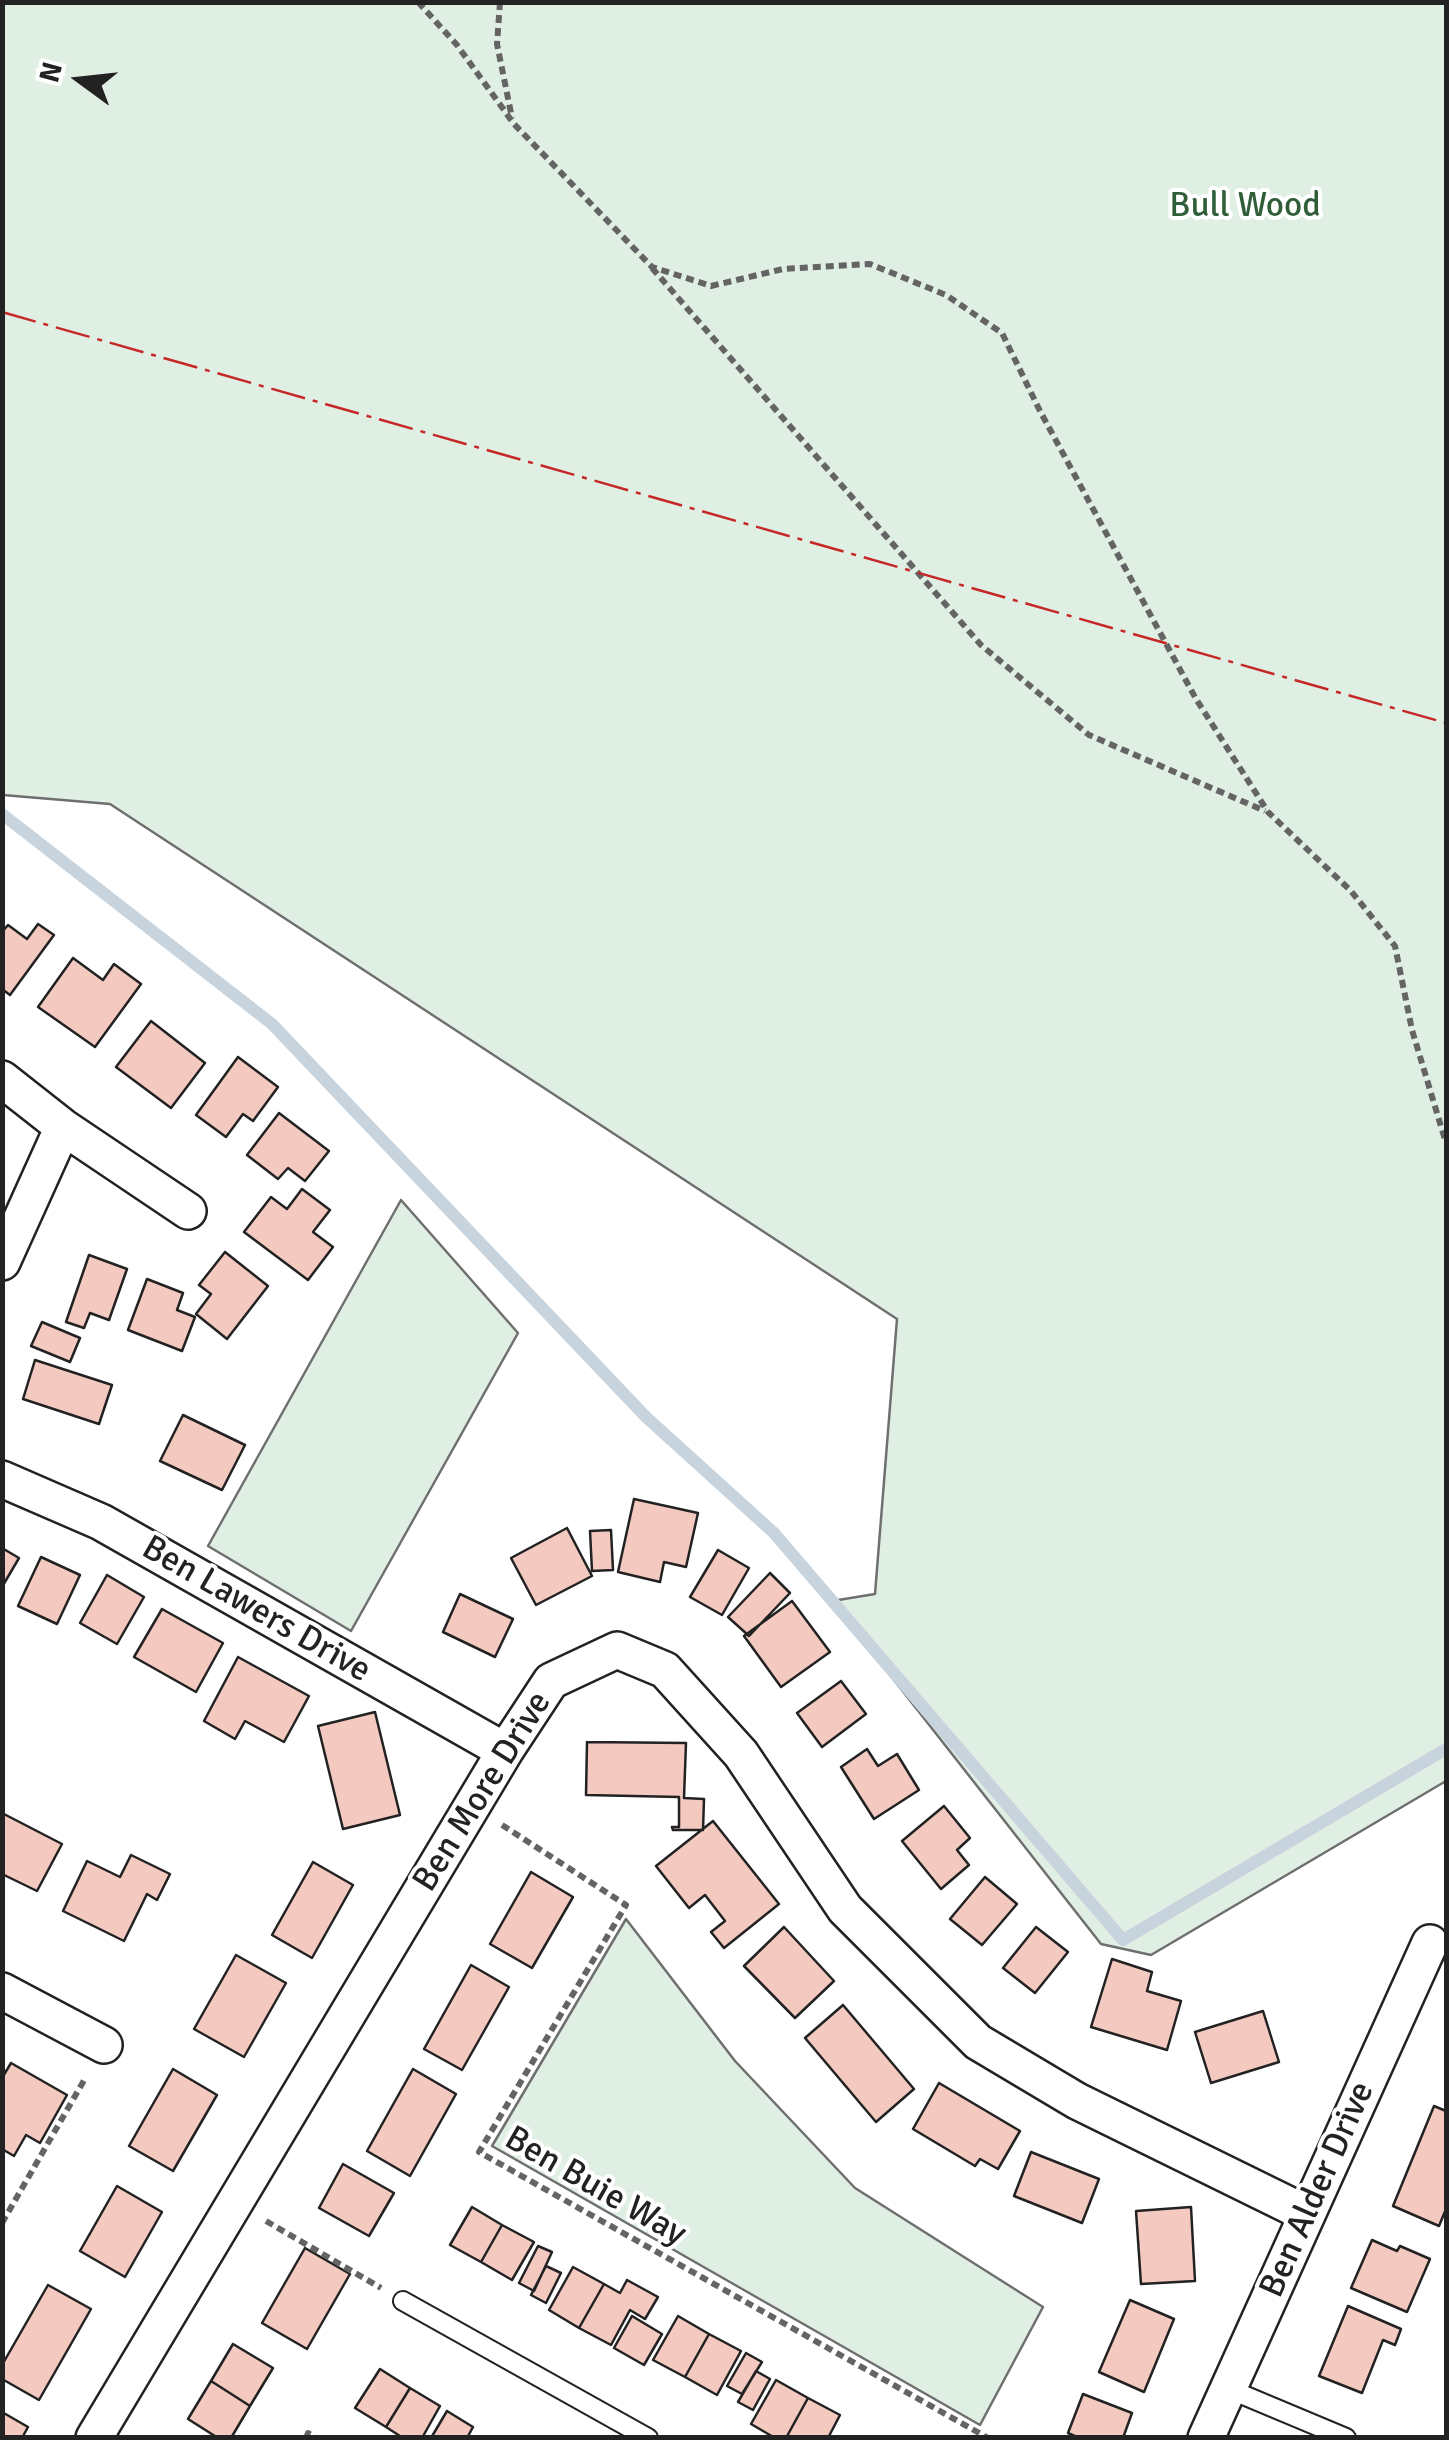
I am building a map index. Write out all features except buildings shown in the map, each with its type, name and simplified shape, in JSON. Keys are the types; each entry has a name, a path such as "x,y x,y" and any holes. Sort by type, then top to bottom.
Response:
{"street":[{"path":"2,1078 64,1127 188,1211"},
{"path":"2,1262 64,1127"},
{"name":"Ben Lawers Drive","path":"2,1480 101,1522 505,1751"},
{"name":"Ben More Drive","path":"94,2438 505,1751 552,1681 617,1650 665,1670 742,1754 846,1909 978,2042 1077,2101 1307,2214"},
{"name":"Ben Alder Drive","path":"1206,2438 1430,1943"},
{"path":"2,1991 104,2046"}],"lane":[{"path":"404,2301 648,2438"},
{"path":"1229,2389 1346,2438"}],"path":[{"path":"418,2 457,44 514,124 652,267 981,646 1089,735 1268,812"},
{"path":"500,2 497,44 514,124"},
{"path":"652,267 711,286 783,269 870,264 946,295 1002,333 1196,699 1268,812 1351,892 1396,946 1412,1030 1446,1144"},
{"name":"Ben Buie Way","path":"472,1806 626,1905 480,2152 988,2438"},
{"path":"2,2223 104,2046"},
{"path":"235,2202 404,2301"},
{"path":"306,2438 308,2433 316,2438"}],"green space":[{"name":"Bull Wood","path":"2,3 1446,3 1446,1781 1151,1955 1101,1944 832,1601 875,1594 897,1319 110,804 3,795"},
{"path":"401,1200 518,1333 351,1631 208,1546"},
{"path":"626,1919 735,2061 855,2188 1043,2307 980,2425 492,2146"}],"waterway":[{"path":"2,814 272,1024 646,1417 774,1533 1123,1940 1446,1749"}],"power":[{"path":"2,312 1446,723"}]}
